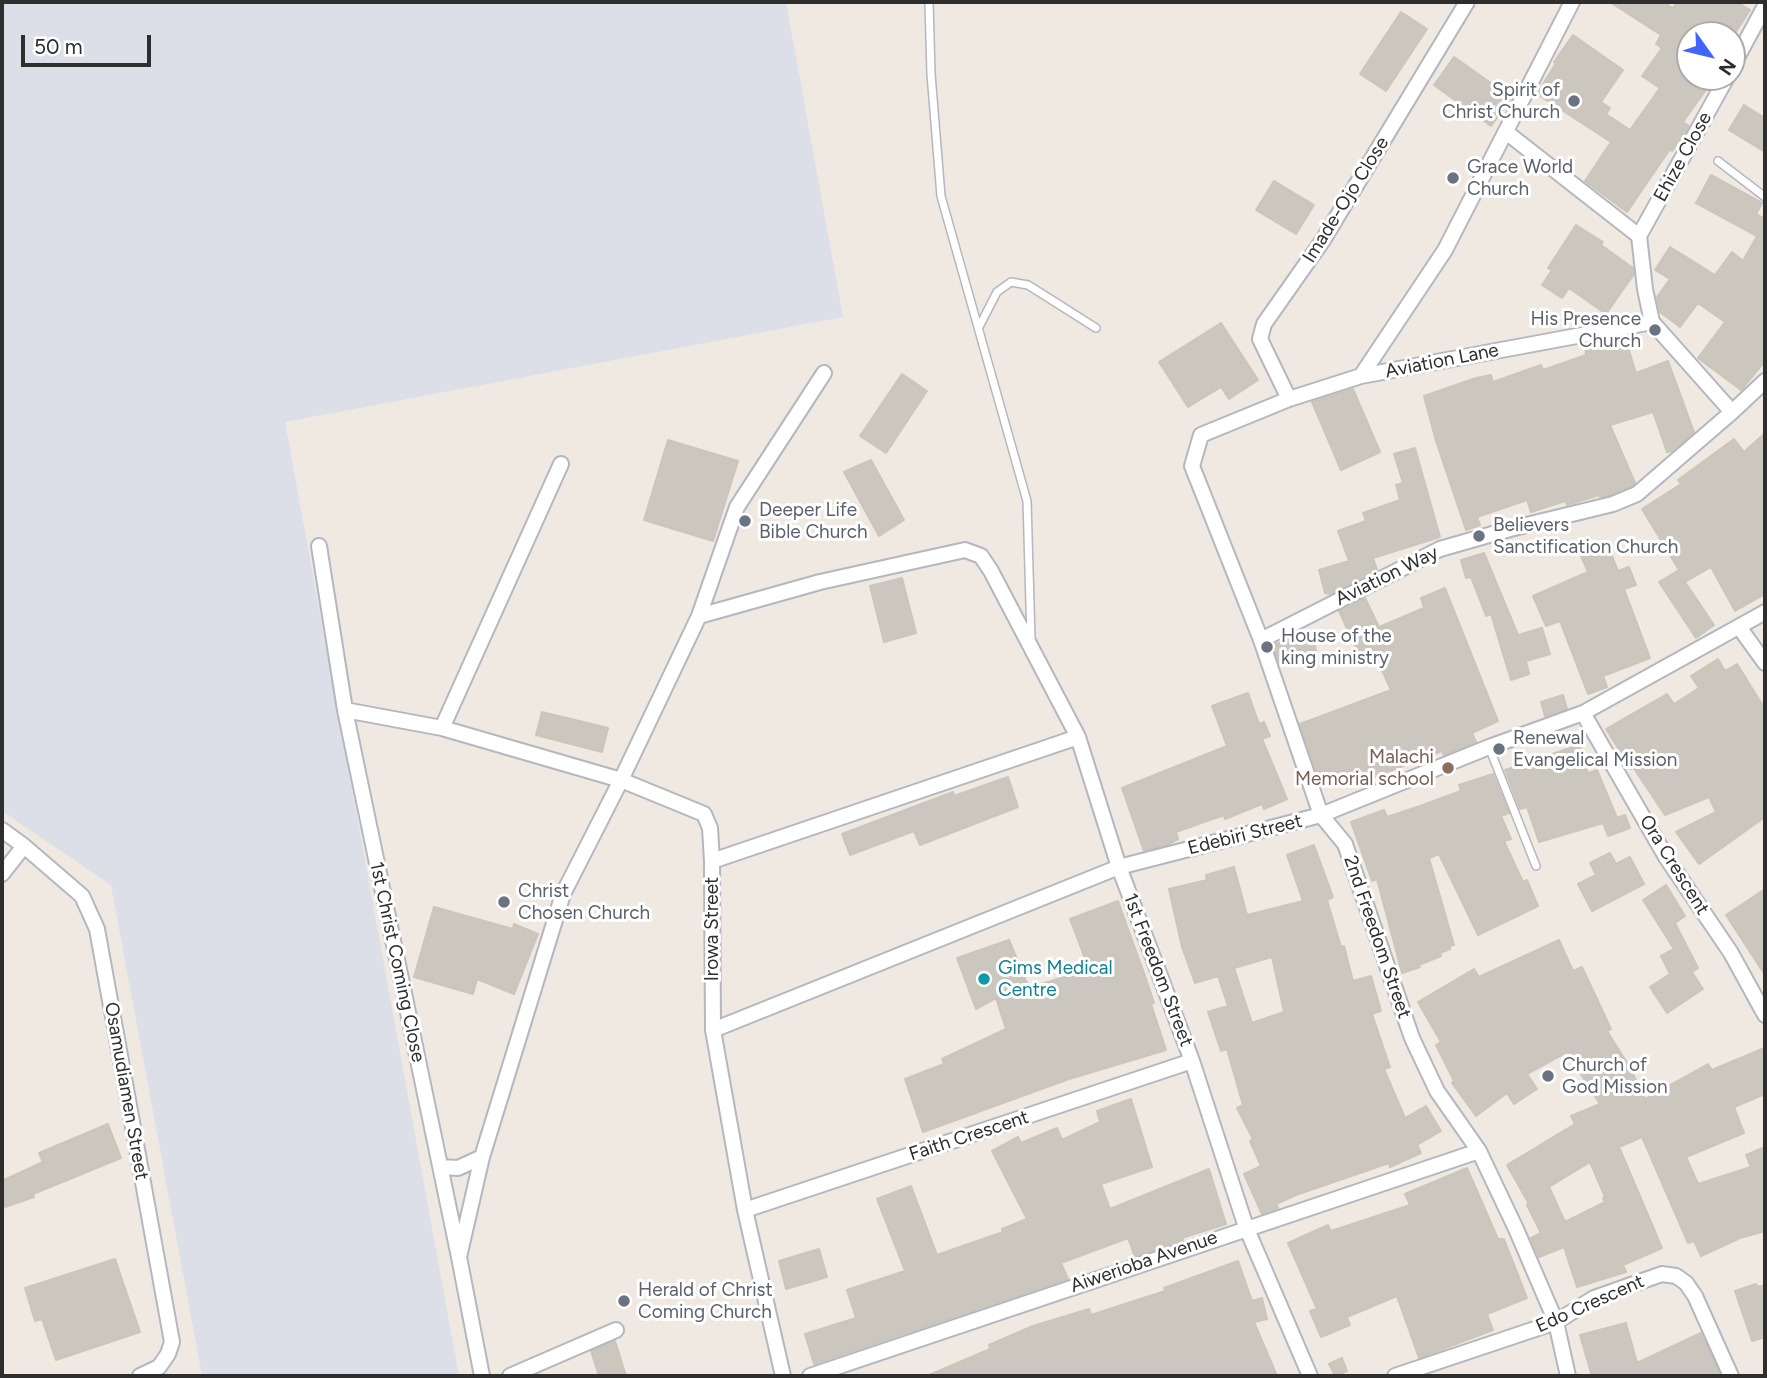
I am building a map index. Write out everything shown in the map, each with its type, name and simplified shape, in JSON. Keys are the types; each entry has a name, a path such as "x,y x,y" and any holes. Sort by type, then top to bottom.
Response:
{"street":[{"name":"Imade-Ojo Close","path":"1289,399 1260,339 1264,324 1323,240 1467,2"},
{"path":"1361,376 1445,250 1572,2"},
{"path":"1746,41 1765,6"},
{"name":"Ehize Close","path":"1639,236 1719,91"},
{"path":"1506,132 1639,236 1645,289 1653,322 1732,412"},
{"name":"Aviation Lane","path":"1197,451 1201,435 1289,399 1361,376 1653,322"},
{"path":"459,1257 482,1157 563,894 699,616 737,507 824,373"},
{"name":"Aviation Way","path":"1261,640 1440,549 1510,529 1613,505 1637,494 1765,381"},
{"name":"2nd Freedom Street","path":"1197,451 1192,466 1261,640 1321,816 1345,844 1412,1038 1432,1081 1479,1151 1516,1229 1556,1322 1568,1376"},
{"path":"442,727 561,464"},
{"name":"1st Christ Coming Close","path":"319,546 345,710 482,1376"},
{"name":"1st Freedom Street","path":"699,616 820,582 965,550 981,556 1078,737 1119,867 1192,1061 1246,1227 1310,1376"},
{"name":"Edebiri Street","path":"713,1030 1119,867 1321,816 1489,747 1583,713 1765,612"},
{"path":"1739,627 1765,663"},
{"path":"345,710 442,727 621,780 704,814 710,828 712,861"},
{"name":"Ora Crescent","path":"1583,713 1667,857 1731,953 1765,1016"},
{"name":"Irowa Street","path":"783,1376 745,1210 713,1030 712,861 1078,737"},
{"name":"Osamudiamen Street","path":"2,830 82,896 97,929 172,1342 159,1367 140,1376"},
{"path":"2,874 24,846"},
{"name":"Faith Crescent","path":"745,1210 1192,1061"},
{"name":"Aiwerioba Avenue","path":"810,1376 1246,1227 1479,1151"},
{"path":"441,1167 458,1168 482,1157"},
{"name":"Edo Crescent","path":"1395,1376 1556,1322 1594,1298 1662,1274 1676,1276 1686,1283 1695,1296 1731,1376"},
{"path":"510,1376 616,1330"}],"lane":[{"path":"929,2 931,74 941,196 1027,501 1031,647"},
{"path":"1718,162 1765,197"},
{"path":"979,327 997,292 1011,282 1028,285 1096,328"},
{"path":"1489,747 1536,866"}],"shaded area":[{"path":"2,2 786,2 843,317 285,422 459,1376 202,1376 111,885 2,811"}],"building":[{"path":"1610,2 1663,2 1673,8 1677,2 1737,2 1750,10 1743,21 1676,21 1676,91 1705,91 1683,122 1689,126 1687,130 1672,151 1670,149 1627,212 1585,181 1611,142 1537,94 1556,63 1554,62 1573,35 1623,70 1601,102 1610,108 1606,114 1630,130 1660,88 1642,76 1662,48 1656,44 1661,35"},
{"path":"1401,12 1427,29 1386,91 1360,74"},
{"path":"1454,57 1512,98 1491,126 1434,85"},
{"path":"1744,105 1765,118 1765,152 1729,130"},
{"path":"1711,175 1762,203 1756,214 1765,219 1765,361 1741,390 1698,358 1725,322 1698,303 1680,327 1660,312 1657,297 1670,279 1655,270 1670,247 1715,275 1732,252 1743,261 1757,236 1696,203"},
{"path":"1274,181 1314,205 1296,234 1256,210"},
{"path":"1576,225 1603,242 1601,245 1633,268 1634,274 1606,314 1569,288 1562,298 1542,285 1552,270 1548,268"},
{"path":"1221,323 1258,380 1229,399 1221,387 1188,407 1159,362"},
{"path":"1625,338 1636,373 1668,361 1694,432 1673,451 1667,452 1653,412 1610,425 1635,483 1632,486 1610,495 1599,495 1567,505 1565,501 1531,512 1527,500 1477,517 1480,525 1466,530 1424,396 1476,378 1491,375 1493,382 1541,365 1543,370 1586,355 1585,347"},
{"path":"902,374 927,391 886,453 860,436"},
{"path":"1353,389 1380,452 1341,470 1312,402"},
{"path":"1765,433 1765,594 1735,611 1711,567 1685,582 1714,625 1696,638 1659,582 1679,570 1642,509 1681,484 1678,480 1734,439 1744,452"},
{"path":"668,440 738,461 713,541 644,520"},
{"path":"1415,448 1440,537 1373,558 1377,570 1331,594 1325,593 1319,570 1349,561 1338,531 1366,521 1363,513 1400,500 1396,485 1403,483 1394,454"},
{"path":"871,460 904,520 879,536 844,472"},
{"path":"1608,546 1618,571 1629,567 1636,585 1624,589 1650,658 1603,676 1607,687 1588,694 1560,621 1546,626 1533,596 1588,572 1581,556"},
{"path":"1484,553 1518,635 1542,628 1550,654 1526,661 1529,674 1511,680 1491,614 1486,616 1471,577 1466,578 1461,560"},
{"path":"902,578 916,633 884,642 870,586"},
{"path":"1445,588 1498,721 1472,733 1476,742 1444,755 1442,751 1367,780 1363,770 1321,784 1300,724 1391,690 1376,657 1363,663 1339,611 1365,598 1379,627 1424,608 1421,598"},
{"path":"1311,631 1317,654 1280,665 1273,645"},
{"path":"1718,659 1725,671 1737,664 1765,709 1765,817 1699,864 1676,832 1716,812 1709,797 1665,815 1606,729 1667,694 1674,704 1699,688 1691,676"},
{"path":"1248,693 1259,724 1264,722 1270,736 1262,739 1287,799 1264,809 1262,804 1225,819 1224,815 1176,832 1178,839 1144,851 1122,788 1227,746 1212,706"},
{"path":"1563,695 1567,709 1545,716 1541,702"},
{"path":"542,712 608,728 602,752 536,735"},
{"path":"1579,745 1588,773 1597,770 1617,818 1625,815 1630,828 1608,836 1603,823 1539,842 1527,807 1520,809 1505,770"},
{"path":"1493,774 1509,813 1501,816 1511,839 1504,841 1523,882 1527,880 1538,906 1478,935 1439,854 1429,858 1454,945 1440,953 1441,956 1402,973 1377,879 1372,881 1351,822 1384,810 1387,817 1420,806 1461,791 1459,785"},
{"path":"1008,777 1018,807 920,845 914,831 850,855 842,834 953,792 954,796"},
{"path":"1314,845 1333,897 1327,900 1341,947 1344,946 1353,981 1371,976 1381,1011 1372,1014 1390,1067 1384,1069 1405,1118 1426,1106 1441,1131 1417,1145 1421,1153 1390,1167 1389,1163 1296,1195 1276,1204 1278,1208 1262,1214 1244,1174 1261,1166 1250,1141 1253,1139 1237,1108 1243,1105 1227,1049 1221,1051 1208,1012 1228,1006 1218,976 1195,983 1182,947 1169,889 1207,880 1206,875 1234,867 1247,915 1303,901 1287,855","holes":["1272,957 1284,1012 1252,1023 1234,968"]},
{"path":"1610,853 1616,864 1630,857 1644,884 1592,911 1578,884 1596,875 1590,863"},
{"path":"1666,885 1685,916 1675,923 1698,968 1692,972 1703,989 1667,1013 1650,987 1670,974 1661,956 1674,949 1643,900"},
{"path":"1765,889 1765,975 1726,915"},
{"path":"1118,901 1154,1003 1151,1004 1166,1050 1069,1079 923,1132 905,1079 944,1064 942,1059 1006,1029 996,998 976,1009 957,958 1009,940 1029,988 1089,969 1070,919"},
{"path":"434,907 513,929 514,924 538,934 514,994 477,979 473,994 414,977"},
{"path":"1559,940 1573,971 1582,967 1611,1029 1607,1031 1629,1066 1645,1099 1708,1064 1712,1070 1762,1049 1765,1058 1765,1094 1734,1107 1744,1133 1686,1157 1698,1184 1751,1167 1746,1155 1765,1147 1765,1231 1740,1238 1701,1256 1694,1241 1688,1243 1642,1137 1619,1147 1662,1248 1623,1265 1626,1272 1577,1287 1564,1247 1539,1257 1531,1238 1541,1233 1527,1205 1529,1204 1507,1165 1575,1124 1571,1116 1600,1104 1567,1052 1527,1074 1537,1089 1514,1104 1507,1093 1476,1116 1452,1083 1454,1081 1436,1045 1441,1042 1418,1002 1474,969 1479,977","holes":["1590,1162 1605,1202 1565,1222 1549,1187"]},
{"path":"1131,1099 1152,1167 1101,1184 1110,1209 1209,1169 1226,1224 1135,1257 1128,1238 1061,1263 1068,1279 814,1364 805,1334 856,1318 847,1290 905,1271 877,1199 911,1186 937,1255 1003,1232 1002,1229 1027,1219 992,1151 1018,1137 1021,1143 1057,1128 1062,1140 1100,1122 1097,1111"},
{"path":"108,1124 121,1158 33,1194 34,1197 2,1208 2,1181 43,1162 39,1153"},
{"path":"1467,1168 1498,1239 1504,1239 1527,1298 1487,1314 1493,1330 1419,1358 1397,1296 1347,1317 1350,1325 1321,1337 1310,1311 1317,1309 1288,1243 1328,1225 1331,1231 1410,1205 1405,1194"},
{"path":"819,1249 827,1277 786,1289 779,1261"},
{"path":"115,1259 140,1332 56,1360 42,1319 35,1321 25,1288"},
{"path":"1238,1261 1252,1301 1262,1298 1267,1319 1254,1322 1277,1376 927,1376 990,1349 989,1345 1033,1326 1089,1309 1091,1315 1165,1291 1164,1288"},
{"path":"1756,1284 1757,1287 1765,1285 1765,1337 1752,1341 1735,1291"},
{"path":"1626,1323 1637,1363 1701,1333 1721,1376 1592,1376 1580,1335"},
{"path":"615,1341 626,1376 599,1376 591,1351"},
{"path":"1342,1358 1347,1371 1335,1376 1329,1364"}],"place":[{"name":"Spirit of Christ Church","path":"1574,101"},
{"name":"Grace World Church","path":"1453,178"},
{"name":"His Presence Church","path":"1655,330"},
{"name":"Deeper Life Bible Church","path":"745,521"},
{"name":"Believers Sanctification Church","path":"1479,536"},
{"name":"House of the king ministry","path":"1267,647"},
{"name":"Renewal Evangelical Mission","path":"1499,749"},
{"name":"Malachi Memorial school","path":"1448,768"},
{"name":"Christ Chosen Church","path":"504,902"},
{"name":"Gims Medical Centre","path":"984,979"},
{"name":"Church of God Mission","path":"1548,1076"},
{"name":"Herald of Christ Coming Church","path":"624,1301"}]}
